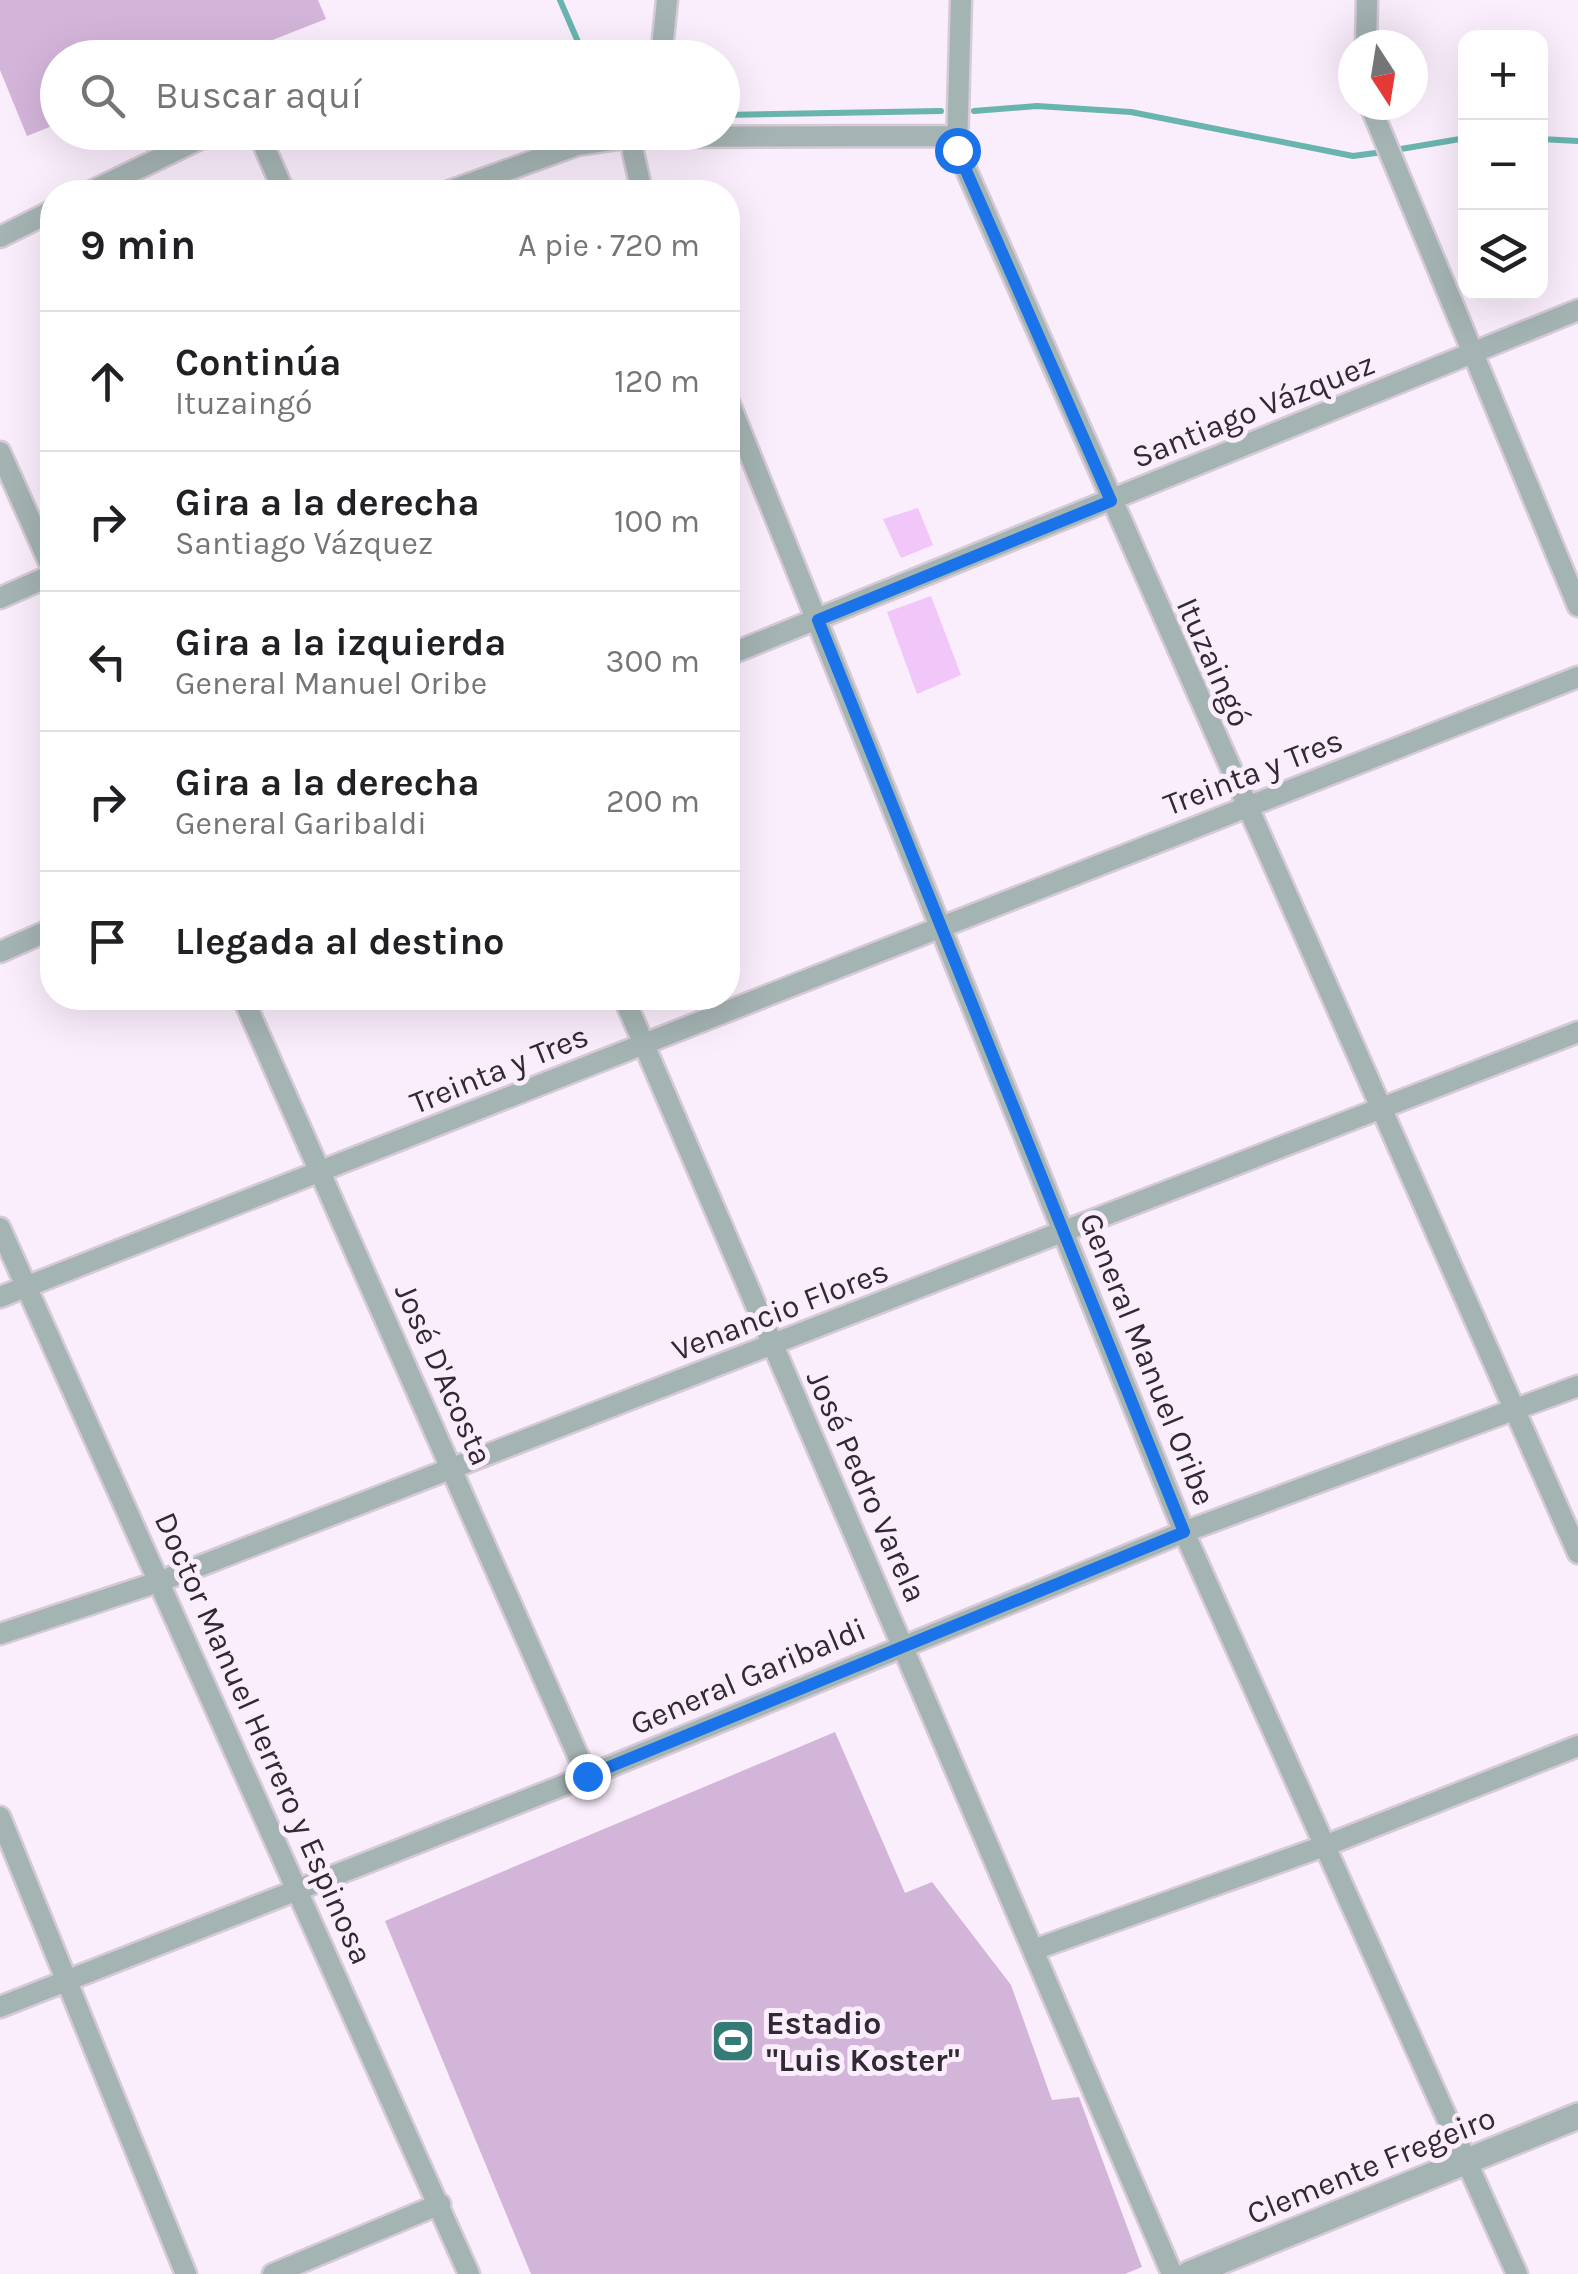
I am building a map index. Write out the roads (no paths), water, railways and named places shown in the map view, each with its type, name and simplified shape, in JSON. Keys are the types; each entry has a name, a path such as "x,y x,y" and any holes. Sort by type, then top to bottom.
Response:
{"street":[{"path":"662,40 667,0"},
{"name":"Ituzaingó","path":"962,0 954,136 1246,808 1578,1553"},
{"path":"1366,30 1367,0"},
{"path":"1374,120 1578,606"},
{"path":"740,135 954,136"},
{"path":"115,180 177,150"},
{"path":"266,150 279,180"},
{"path":"486,180 562,150"},
{"path":"636,150 640,180"},
{"path":"0,237 40,217"},
{"name":"Santiago Vázquez","path":"740,650 1578,310"},
{"name":"General Manuel Oribe","path":"740,429 1184,1532 1516,2274"},
{"path":"0,452 40,544"},
{"path":"0,598 40,578"},
{"name":"Treinta y Tres","path":"740,1005 1578,677"},
{"path":"0,952 40,934"},
{"name":"José D'Acosta","path":"248,1010 587,1776"},
{"name":"José Pedro Varela","path":"629,1010 1036,1949 1172,2274"},
{"name":"Treinta y Tres","path":"0,1297 728,1010"},
{"name":"Venancio Flores","path":"0,1634 161,1581 1578,1032"},
{"name":"Doctor Manuel Herrero y Espinosa","path":"0,1228 469,2274"},
{"name":"General Garibaldi","path":"0,2008 68,1977 587,1776 1184,1532 1578,1386"},
{"path":"1036,1949 1327,1845 1578,1746"},
{"path":"0,1817 186,2274"},
{"name":"Clemente Fregeiro","path":"1189,2274 1578,2116"},
{"path":"274,2274 440,2204"}],"waterway":[{"path":"560,0 577,40"},
{"path":"974,111 1037,106 1131,112 1353,156 1383,152"},
{"path":"740,115 941,111"},
{"path":"1395,150 1458,139"},
{"path":"1548,139 1578,141"}],"place":[{"name":"Estadio \"Luis Koster\"","path":"733,2041"}]}
